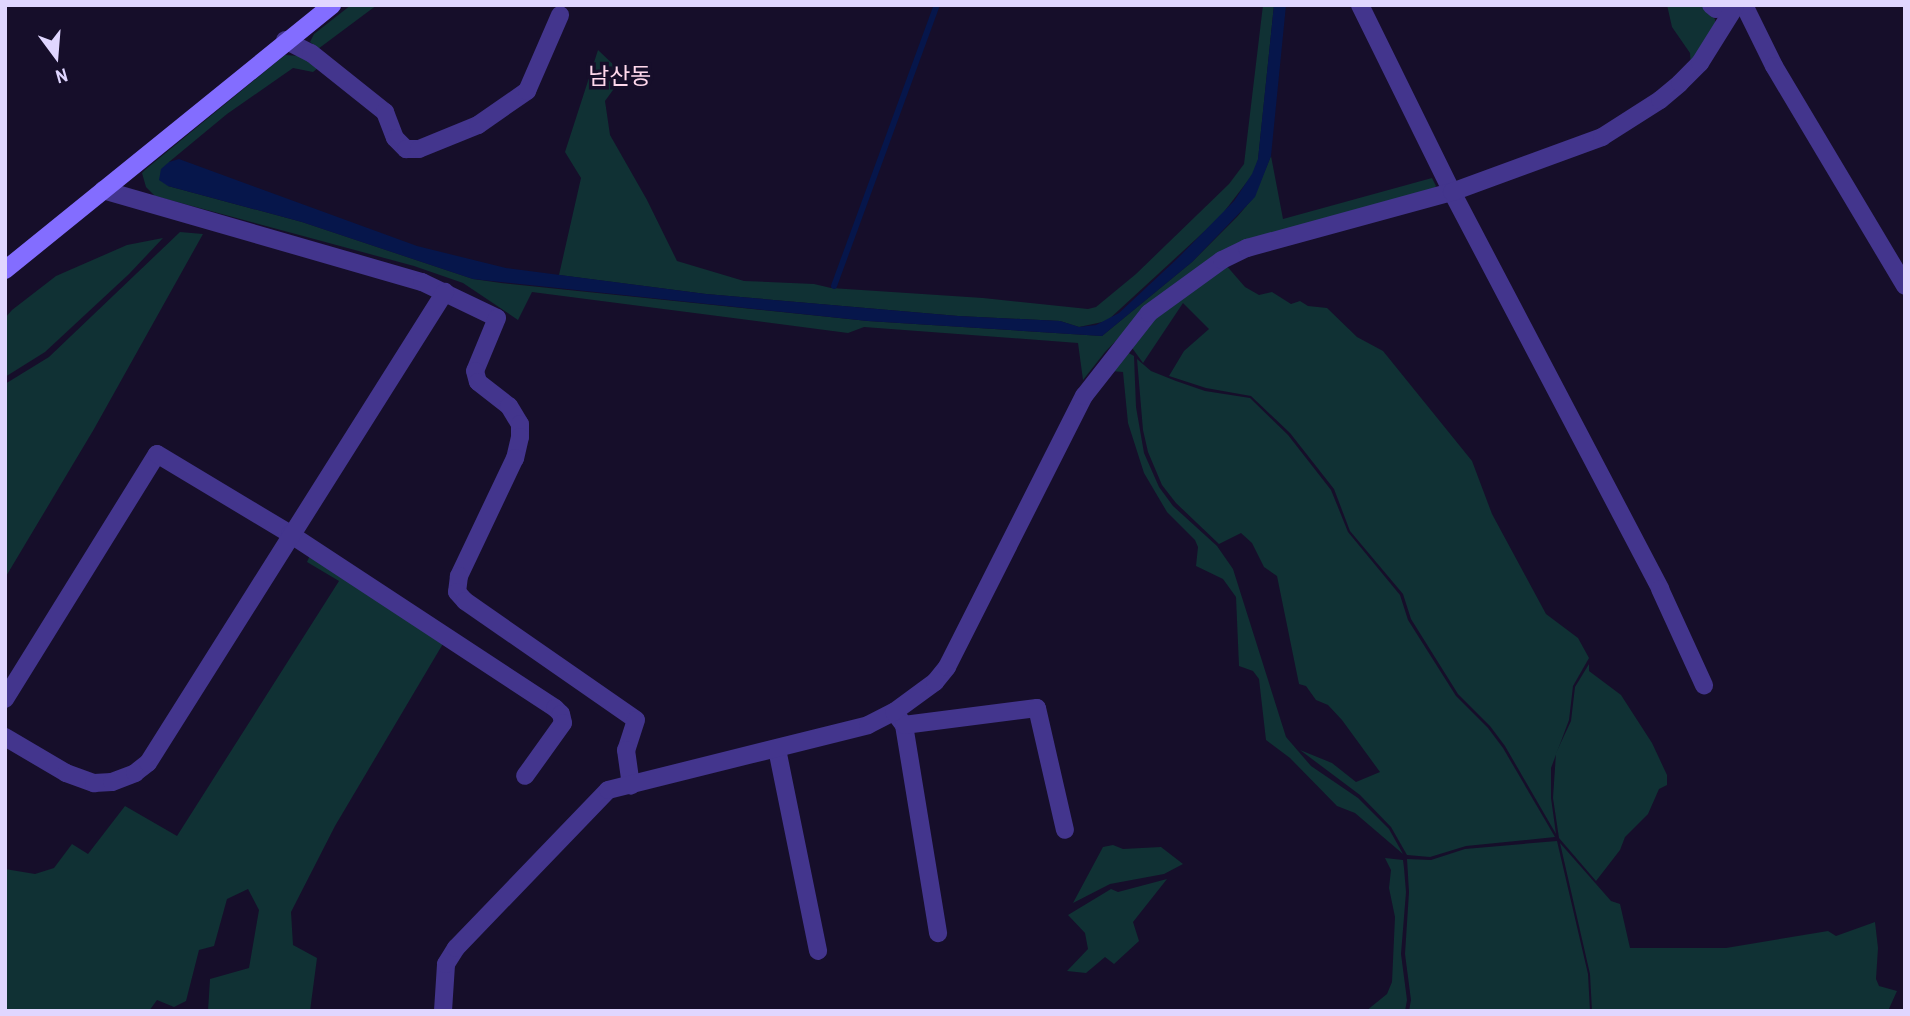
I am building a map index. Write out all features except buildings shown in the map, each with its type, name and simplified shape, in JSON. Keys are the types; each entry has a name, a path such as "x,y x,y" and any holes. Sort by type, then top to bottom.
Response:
{"main road":[{"path":"5,270 285,40 332,5"}],"street":[{"path":"1360,5 1452,192 1660,589 1704,685"},
{"path":"1712,5 1716,9 1739,6"},
{"path":"899,719 947,667 1084,396 1149,313 1222,260 1247,248 1452,192 1590,142 1632,120 1661,100 1700,63 1739,6"},
{"path":"1739,6 1905,286"},
{"path":"285,40 311,52 385,112 394,138 406,149 419,149 478,125 527,92 560,15"},
{"path":"103,190 395,274 445,292 497,318 475,371 478,382 509,406 520,424 515,458 459,576 457,592 465,601 636,720 626,750 631,786"},
{"path":"5,737 66,773 94,783 112,782 135,773 148,762 445,292"},
{"path":"5,699 157,454 290,534 555,708 561,714 562,723 526,776"},
{"path":"443,1011 446,964 456,948 608,790 867,725 899,719 1037,708 1065,830"},
{"path":"899,719 938,933"},
{"path":"777,749 818,951"}],"green space":[{"path":"351,5 377,5 318,49 310,42 314,34"},
{"path":"1263,5 1274,5 1258,160 1253,174 1220,217 1107,321 1079,327 1060,321 958,316 706,294 559,275 581,178 565,152 598,50 617,68 621,79 605,101 610,135 647,200 677,261 744,281 814,284 831,288 983,298 1088,309 1096,307 1136,274 1229,184 1244,164"},
{"path":"1667,5 1701,5 1715,19 1715,27 1691,67 1690,53 1672,27"},
{"path":"285,55 300,56 318,68 313,72 293,68 227,114 169,162 168,186 302,222 473,279 501,283 868,321 1102,336 1192,262 1237,217 1254,197 1271,156 1283,219 1432,178 1436,186 1434,190 1267,237 1142,314 1105,352 1083,380 1078,343 864,327 848,333 532,292 518,320 463,283 414,266 155,196 146,187 142,173 146,169"},
{"path":"180,232 203,234 94,429 5,578 5,384 49,357"},
{"path":"163,238 129,274 45,352 5,377 5,318 12,310 56,276 127,245"},
{"path":"1225,264 1245,287 1259,295 1272,292 1291,304 1300,301 1308,306 1327,308 1357,337 1383,351 1472,461 1492,514 1546,614 1578,638 1589,658 1573,686 1569,720 1551,768 1551,798 1556,834 1505,746 1490,726 1458,694 1411,619 1403,594 1350,531 1334,489 1290,433 1251,396 1206,388 1169,376 1184,351 1209,329 1183,303 1143,363 1130,345 1148,320"},
{"path":"1125,351 1134,356 1136,407 1144,453 1159,487 1173,506 1217,546 1233,569 1286,737 1311,766 1358,798 1389,829 1403,854 1355,813 1337,806 1290,758 1266,740 1259,679 1253,671 1239,666 1236,597 1223,579 1196,566 1198,547 1195,540 1167,512 1144,473 1128,423 1123,372 1111,371"},
{"path":"1137,359 1151,371 1176,381 1205,391 1250,398 1288,435 1331,490 1348,532 1400,595 1408,620 1456,696 1488,728 1503,748 1555,837 1466,846 1430,857 1407,855 1391,827 1360,795 1300,750 1332,763 1356,782 1380,772 1342,720 1328,705 1316,700 1306,686 1299,684 1277,576 1264,567 1252,543 1241,533 1219,544 1176,503 1162,485 1148,452 1143,430"},
{"path":"312,551 444,642 335,826 291,912 293,945 317,958 310,1011 208,1011 210,979 249,968 259,910 248,889 227,899 214,946 199,950 186,1001 174,1007 157,1000 149,1011 5,1011 5,869 35,874 54,868 72,844 88,854 125,806 177,836 339,581 307,562"},
{"path":"1589,664 1589,671 1621,695 1652,743 1667,775 1667,785 1659,789 1648,814 1625,837 1620,850 1596,881 1559,838 1553,798 1556,753 1571,721 1575,687"},
{"path":"1557,841 1588,974 1590,1011 1409,1011 1411,1000 1405,954 1409,892 1407,859 1431,860 1465,849"},
{"path":"1560,843 1611,901 1620,904 1630,948 1726,948 1828,931 1836,936 1875,922 1878,948 1876,979 1879,986 1897,991 1888,1011 1592,1011 1590,974"},
{"path":"1113,845 1123,849 1161,847 1183,864 1164,874 1110,884 1073,903 1103,847"},
{"path":"1385,858 1403,860 1406,892 1401,954 1407,1000 1405,1011 1366,1011 1387,994 1392,982 1395,917 1389,888 1391,870"},
{"path":"1167,879 1133,922 1139,941 1114,964 1105,957 1086,973 1067,971 1088,949 1085,933 1068,915 1111,889 1118,892"}],"shaded area":[{"path":"1274,5 1286,5 1271,156 1255,197 1192,262 1102,336 868,321 473,279 302,222 168,186 159,180 161,169 169,162 179,159 417,246 506,268 706,294 958,316 1060,321 1079,327 1096,325 1119,313 1178,258 1234,201 1252,174 1258,159"}],"waterway":[{"path":"834,286 937,5"}],"district":[{"name":"남산동","path":"620,76"}]}
